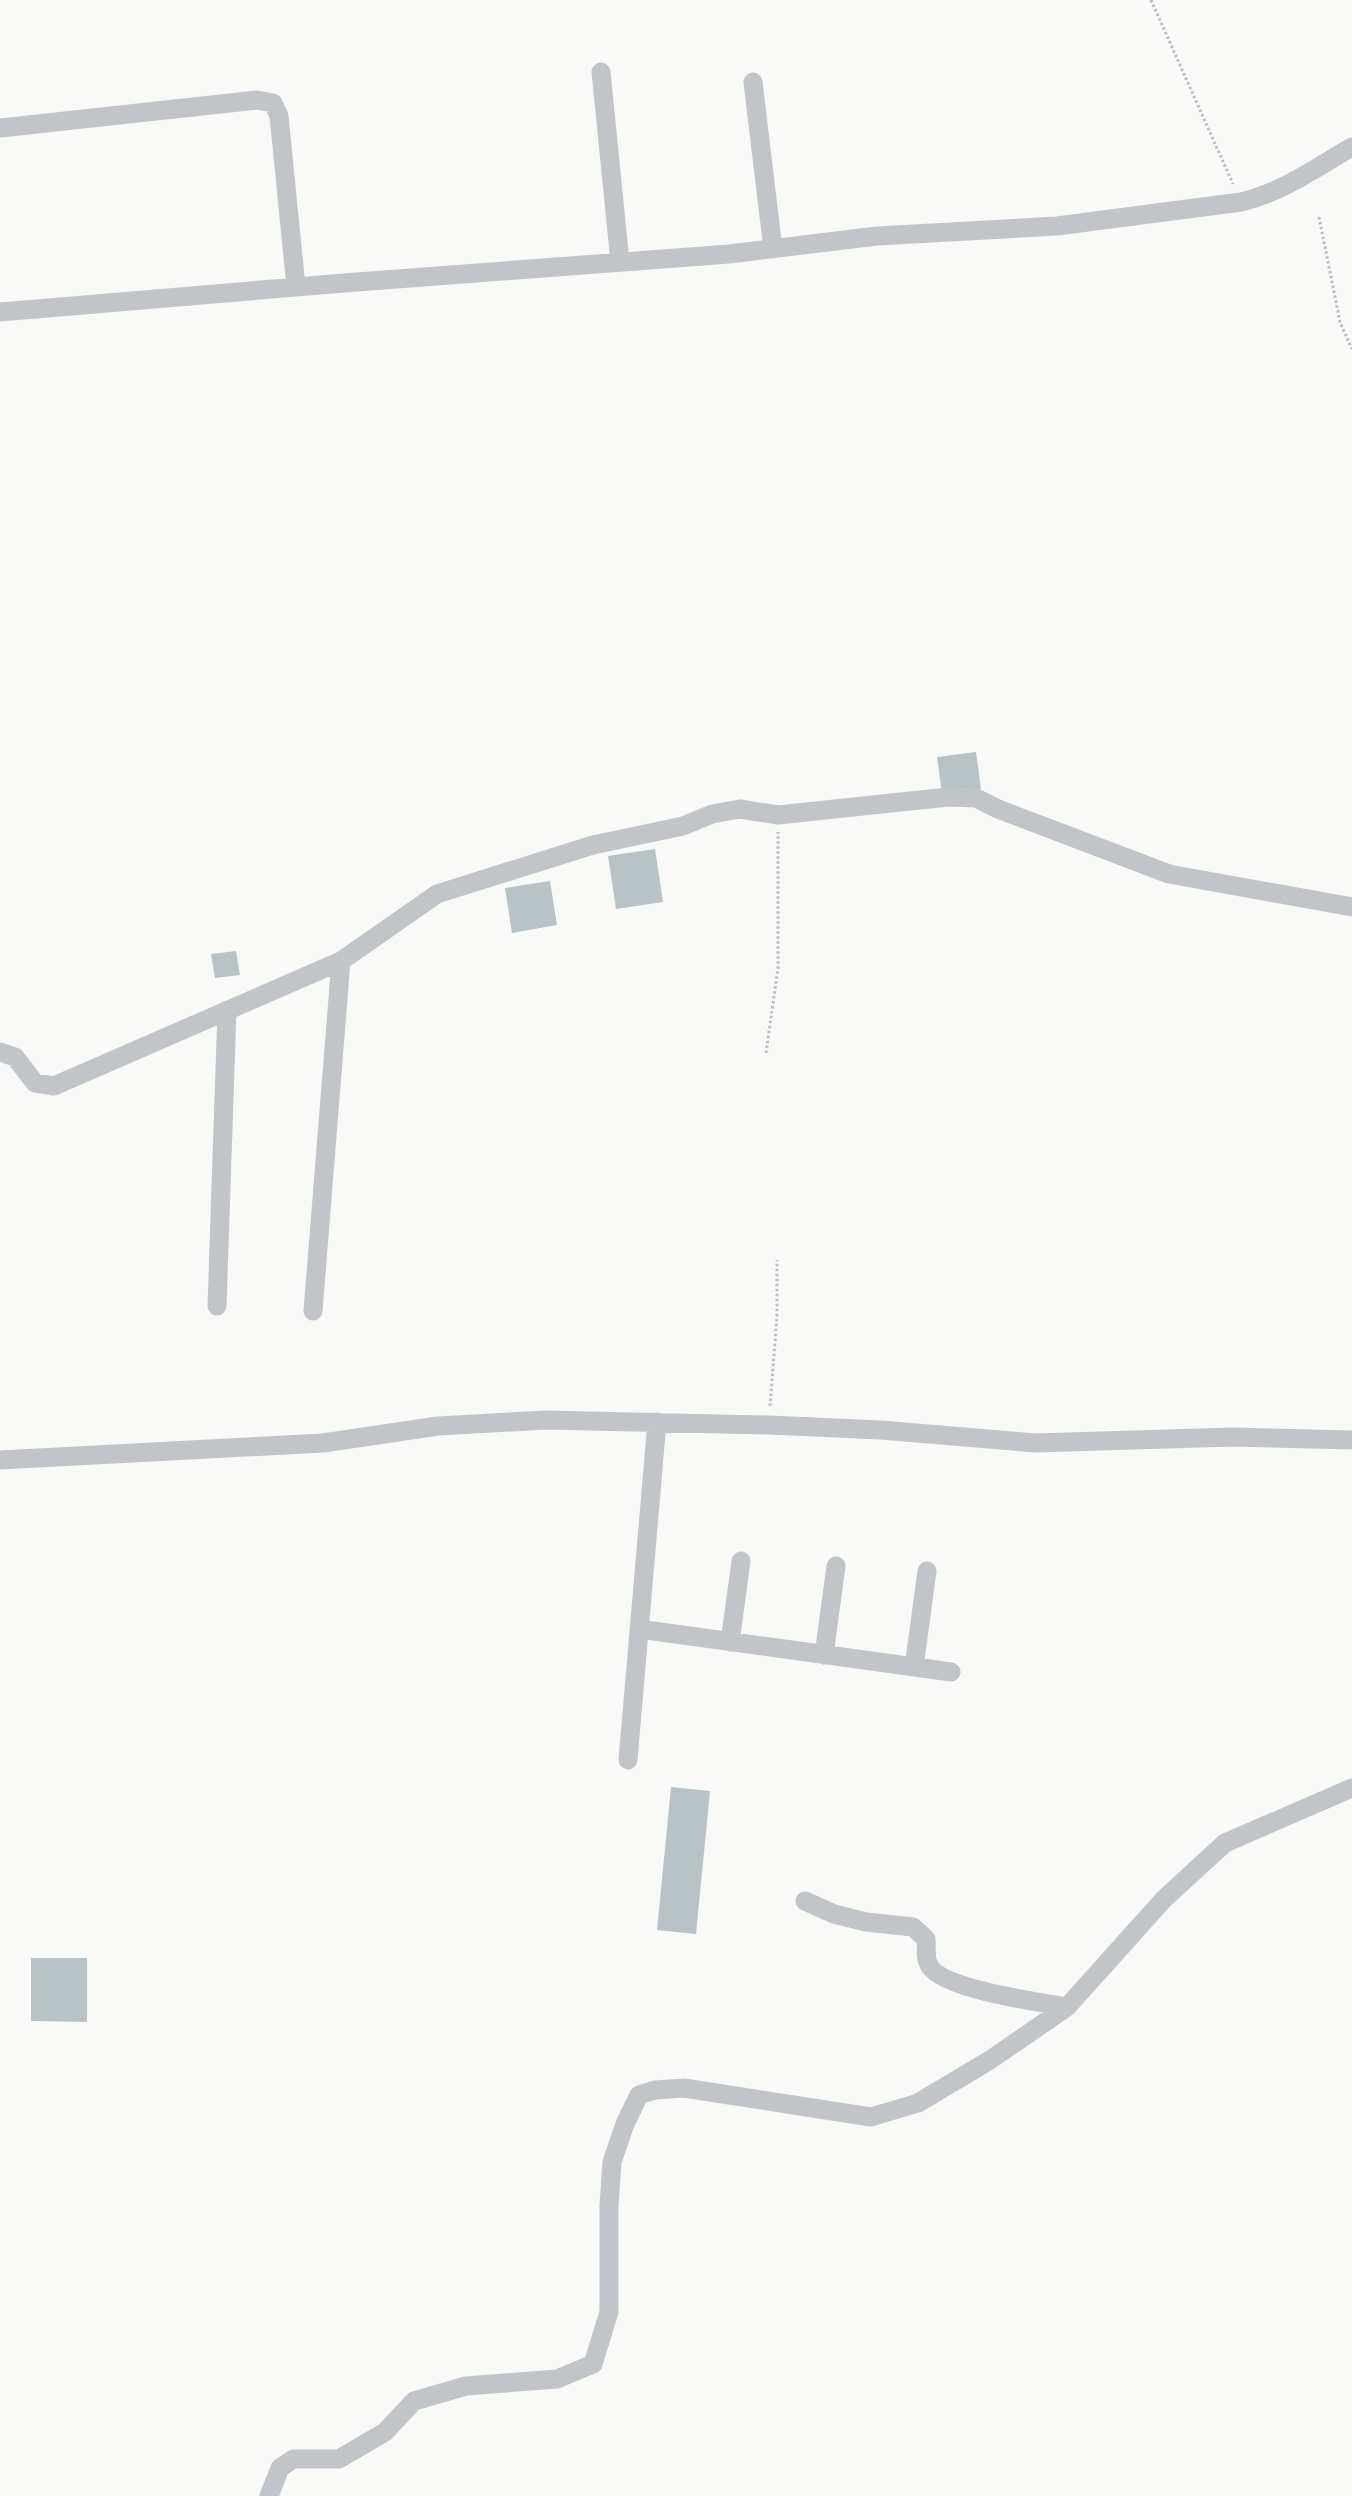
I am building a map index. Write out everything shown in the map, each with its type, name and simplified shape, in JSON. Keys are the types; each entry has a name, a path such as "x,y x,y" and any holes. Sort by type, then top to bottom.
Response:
{"street":[{"path":"601,72 620,262"},
{"path":"753,82 773,249"},
{"path":"0,128 257,100 273,103 279,116 296,287"},
{"path":"0,312 773,249 877,236 1058,226 1241,202 1262,197 1303,178 1352,147"},
{"path":"0,1052 15,1057 35,1083 54,1086 341,961 437,894 593,845 683,826 712,814 740,809 778,815 948,797 976,798 998,809 1169,874 1352,907"},
{"path":"313,1311 341,961"},
{"path":"216,1306 227,1010"},
{"path":"0,1460 324,1443 438,1426 546,1420 769,1424 881,1430 1035,1443 1233,1437 1352,1440"},
{"path":"628,1760 657,1422"},
{"path":"730,1642 741,1561"},
{"path":"824,1655 836,1566"},
{"path":"914,1667 927,1571"},
{"path":"639,1630 951,1672"},
{"path":"268,2496 280,2468 293,2459 340,2459 385,2432 414,2401 466,2386 557,2379 593,2364 609,2312 609,2206 612,2162 624,2124 639,2095 655,2090 684,2088 871,2117 918,2103 990,2060 1068,2007 1164,1899 1225,1843 1352,1788"},
{"path":"805,1901 834,1914 866,1922 913,1927 926,1940 928,1963 939,1976 985,1992 1068,2007"}],"path":[{"path":"1151,0 1241,202"},
{"path":"1319,217 1340,322 1352,349"},
{"path":"766,1053 778,968 778,815"},
{"path":"769,1424 777,1316 777,1260"}],"shaded area":[{"path":"976,752 981,789 942,794 937,757"},
{"path":"655,849 663,902 616,909 608,856"},
{"path":"550,881 557,925 512,933 505,888"},
{"path":"236,951 240,975 215,978 211,954"},
{"path":"671,1787 710,1791 696,1934 657,1930"},
{"path":"31,1958 87,1958 87,2022 31,2021"}]}
